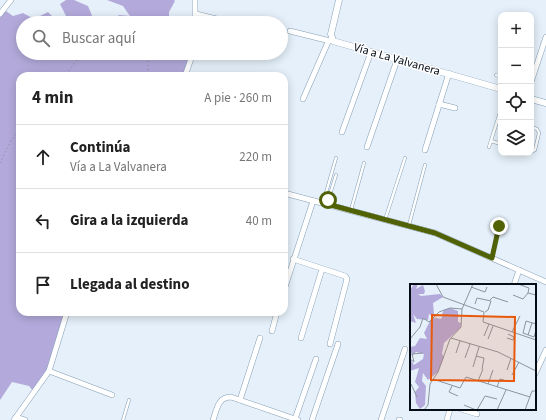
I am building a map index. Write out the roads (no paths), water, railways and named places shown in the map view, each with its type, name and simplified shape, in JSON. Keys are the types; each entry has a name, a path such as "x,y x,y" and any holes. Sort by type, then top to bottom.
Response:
{"street":[{"path":"0,14 11,0"},
{"path":"195,0 196,14 204,16"},
{"path":"303,99 330,41 339,0"},
{"path":"290,31 330,41"},
{"path":"534,73 546,37"},
{"name":"Vía a La Valvanera","path":"330,41 449,73 498,88"},
{"path":"342,132 370,52"},
{"path":"186,72 191,60"},
{"path":"367,147 397,60"},
{"path":"425,150 449,73"},
{"path":"534,100 546,104"},
{"path":"439,104 455,108"},
{"path":"288,194 435,233 546,282"},
{"path":"288,276 313,201"},
{"path":"293,259 342,275 346,279 330,344"},
{"path":"301,338 322,269"},
{"path":"514,284 519,270"},
{"path":"25,420 15,418 48,371 66,316"},
{"path":"272,331 277,316"},
{"path":"240,400 260,338"},
{"path":"312,420 338,344"},
{"path":"381,420 405,349"},
{"path":"536,372 546,350"},
{"path":"213,420 220,400 224,397 231,397 283,418 296,420 316,359"},
{"path":"48,371 112,395"},
{"path":"447,420 450,410"},
{"path":"463,410 477,414"}],"lane":[{"path":"489,147 499,120"},
{"path":"534,128 540,133 534,150"},
{"path":"491,141 498,143"},
{"path":"325,204 336,158"},
{"path":"385,220 405,158"},
{"path":"351,211 364,163"},
{"path":"409,225 425,165"},
{"path":"325,204 336,175"},
{"path":"492,258 499,226"},
{"path":"123,420 128,400"}]}
